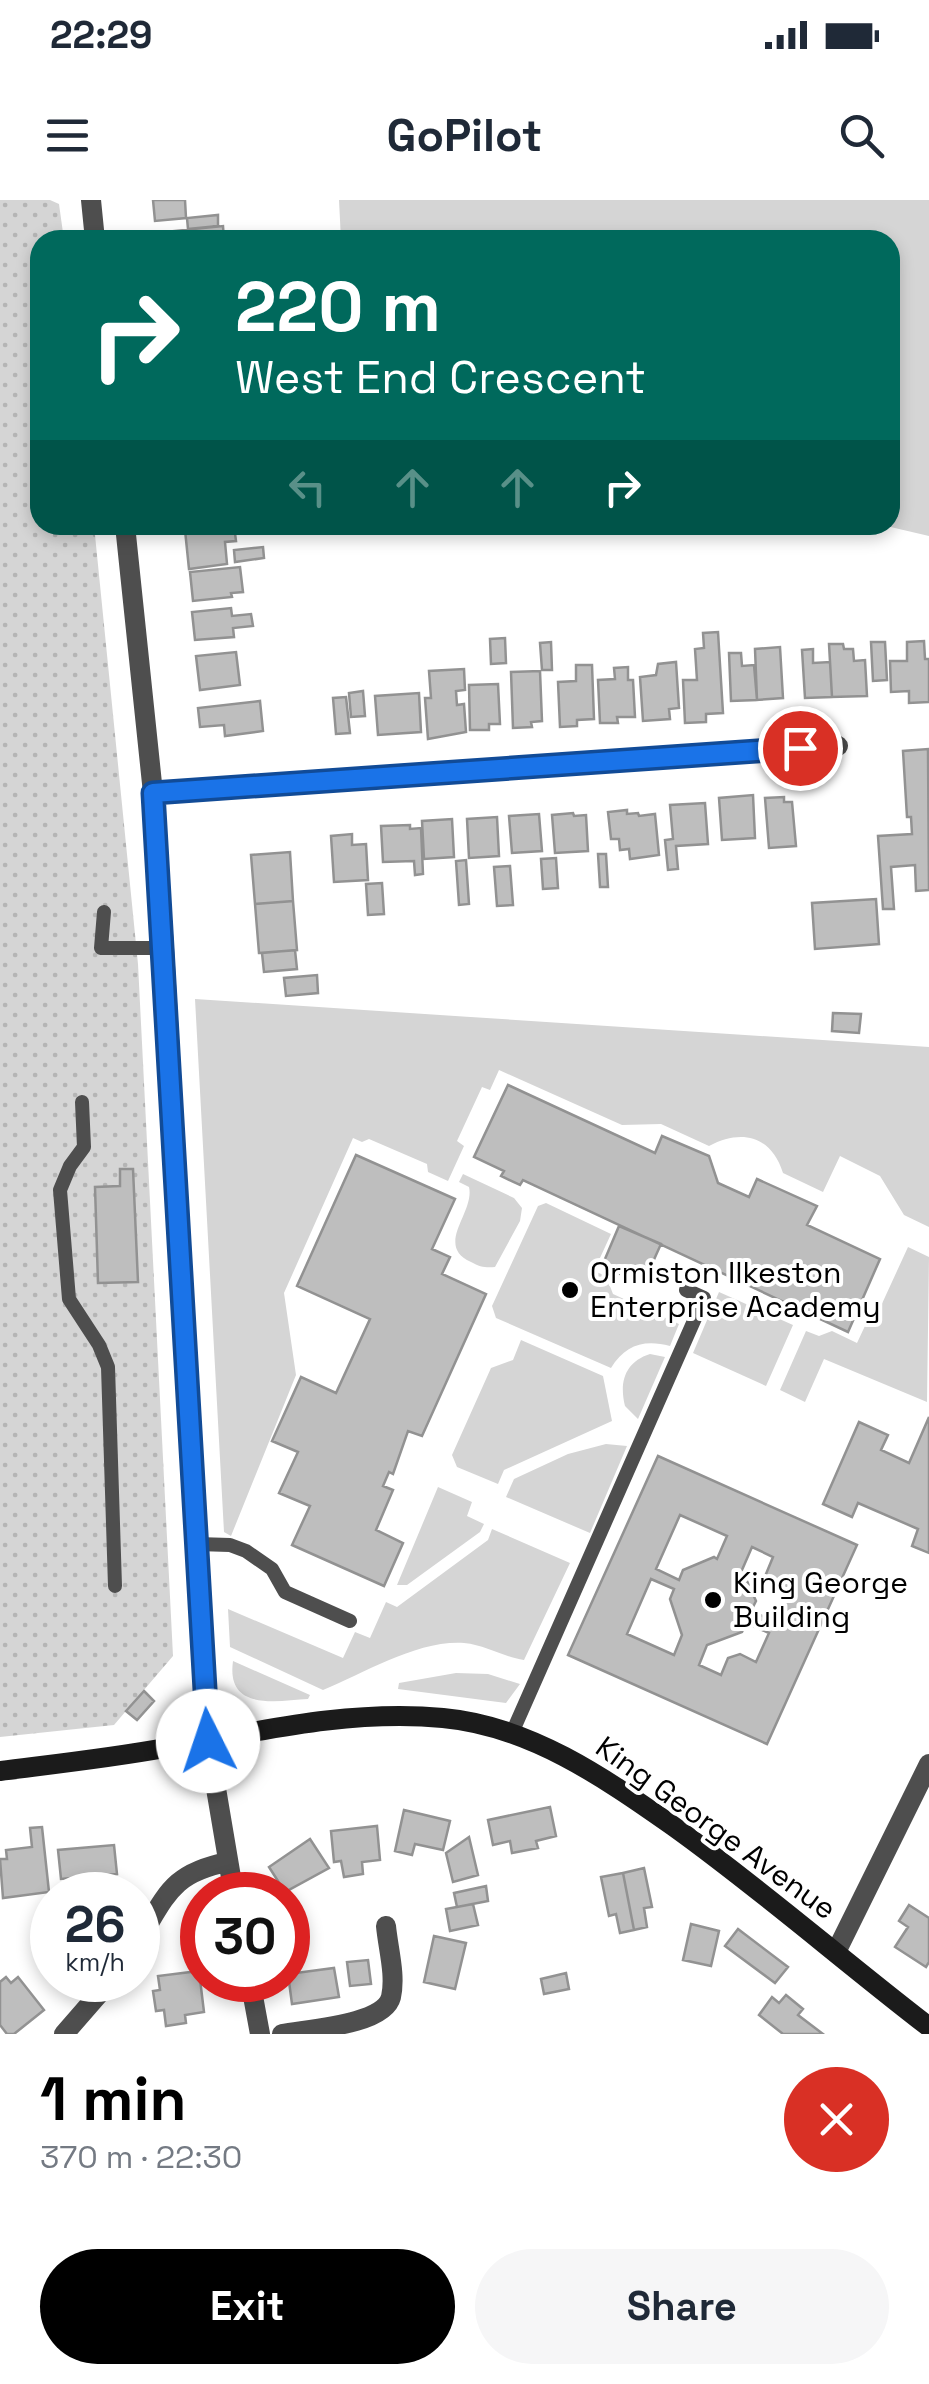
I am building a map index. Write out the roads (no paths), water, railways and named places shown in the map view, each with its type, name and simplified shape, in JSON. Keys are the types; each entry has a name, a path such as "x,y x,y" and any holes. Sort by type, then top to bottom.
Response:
{"main road":[{"name":"King George Avenue","path":"0,1771 350,1717 444,1718 512,1733 584,1766 627,1794 704,1849 929,2027"}],"street":[{"path":"91,200 94,230"},
{"path":"126,535 153,793 164,948 208,1741 230,1872"},
{"path":"153,793 838,746"},
{"path":"836,1952 929,1764"},
{"path":"160,1906 184,1875 228,1862"},
{"path":"282,2034 382,2012 390,1998 392,1982 386,1926"},
{"path":"64,2034 92,2002"},
{"path":"254,2002 260,2034"}],"lane":[{"path":"104,912 102,948 164,948"},
{"path":"82,1102 84,1147 60,1190 69,1299 108,1366 116,1586"},
{"path":"512,1733 704,1298 686,1290"},
{"path":"196,1544 230,1545 246,1551 272,1569 285,1592 350,1620"}],"place":[{"name":"Ormiston Ilkeston Enterprise Academy","path":"570,1290"},
{"name":"King George Building","path":"713,1600"}]}
